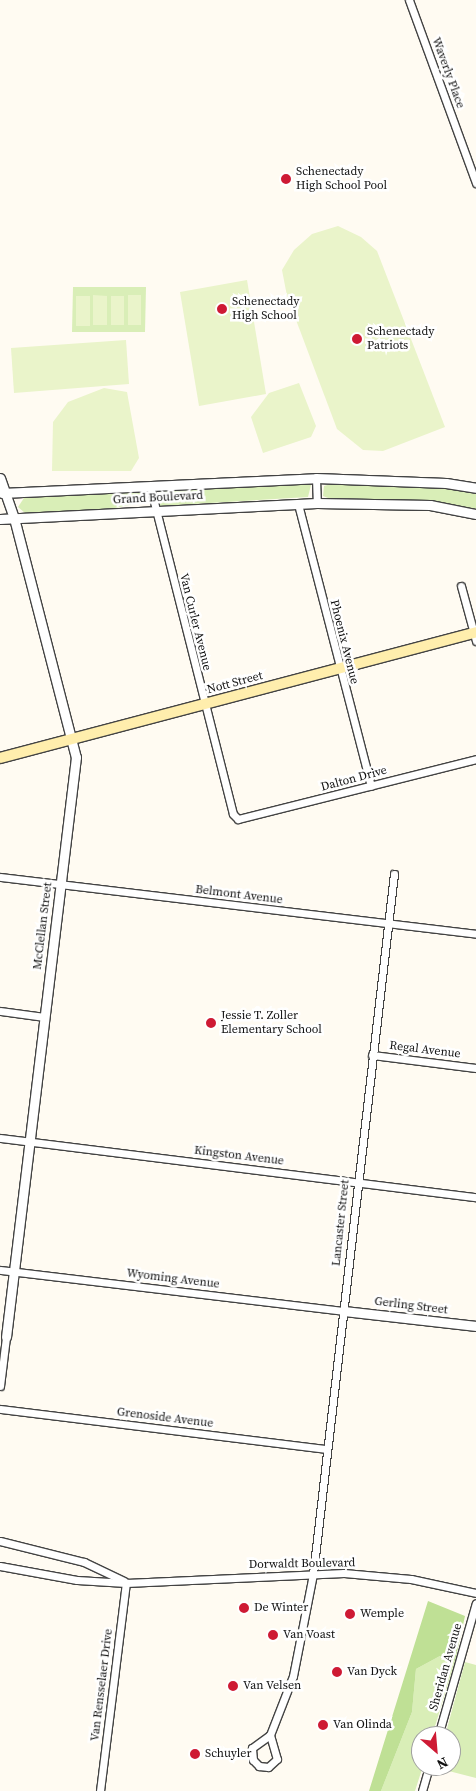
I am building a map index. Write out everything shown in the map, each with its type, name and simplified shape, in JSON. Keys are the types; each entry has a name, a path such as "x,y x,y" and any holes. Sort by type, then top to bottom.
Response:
{"main road":[{"name":"Nott Street","path":"0,758 339,668 475,635"}],"street":[{"name":"Waverly Place","path":"409,0 476,183"},
{"name":"McClellan Street","path":"0,478 3,493 14,518 76,758 0,1386"},
{"name":"Grand Boulevard","path":"3,493 316,478 446,483 476,488"},
{"path":"316,478 317,503"},
{"name":"Van Curler Avenue","path":"150,486 233,814 238,819"},
{"name":"Grand Boulevard","path":"0,519 317,503 430,505 476,514"},
{"name":"Phoenix Avenue","path":"298,504 371,786"},
{"path":"461,586 475,635"},
{"name":"Dalton Drive","path":"238,819 476,760"},
{"name":"Lancaster Street","path":"270,1735 293,1676 313,1574 394,874"},
{"name":"Belmont Avenue","path":"0,877 476,934"},
{"path":"0,1011 45,1017"},
{"name":"Regal Avenue","path":"372,1055 476,1068"},
{"name":"Kingston Avenue","path":"0,1138 476,1197"},
{"name":"Wyoming Avenue","path":"0,1270 344,1310"},
{"name":"Gerling Street","path":"344,1310 476,1326"},
{"name":"Grenoside Avenue","path":"0,1409 326,1449"},
{"name":"Dorwaldt Boulevard","path":"0,1541 84,1562 126,1583"},
{"name":"Dorwaldt Boulevard","path":"0,1566 77,1580 126,1583 313,1574 411,1579 476,1593"},
{"name":"Van Rensselaer Drive","path":"100,1791 126,1583"},
{"name":"Sheridan Avenue","path":"441,1726 476,1603"},
{"path":"270,1735 276,1759 268,1767 259,1766 253,1760 252,1748 270,1735"},
{"path":"422,1791 426,1776"}],"green space":[{"path":"338,226 361,237 377,251 445,427 383,451 363,450 337,429 287,296 282,270 294,250 312,234"},
{"path":"247,280 266,394 199,406 180,292"},
{"path":"73,287 146,287 145,332 72,332"},
{"path":"93,295 107,296 107,325 93,325"},
{"path":"128,295 141,295 141,325 128,325"},
{"path":"76,296 90,296 90,326 76,326"},
{"path":"111,296 124,296 124,325 111,325"},
{"path":"126,340 129,384 14,393 11,348"},
{"path":"299,383 316,426 311,437 263,453 251,417 269,393"},
{"path":"104,388 127,392 139,458 131,471 52,471 53,422 68,402"},
{"path":"307,483 311,485 308,497 160,506 157,500 162,490"},
{"path":"331,484 455,489 476,494 476,510 426,501 328,498 323,496 324,486"},
{"path":"140,493 144,502 110,509 25,513 18,507 24,498"},
{"path":"428,1601 465,1616 455,1661 440,1656 416,1669 412,1712 381,1791 369,1791"},
{"path":"440,1656 455,1661 435,1726 411,1726 411,1776 420,1776 415,1791 381,1791 412,1712 416,1669"},
{"path":"465,1662 476,1665 476,1778 461,1774 461,1726 448,1726"}],"place":[{"name":"Schenectady High School Pool","path":"286,179"},
{"name":"Schenectady High School","path":"222,309"},
{"name":"Schenectady Patriots","path":"357,339"},
{"name":"Jessie T. Zoller Elementary School","path":"211,1023"},
{"name":"De Winter","path":"244,1608"},
{"name":"Wemple","path":"350,1614"},
{"name":"Van Voast","path":"273,1635"},
{"name":"Van Dyck","path":"337,1672"},
{"name":"Van Velsen","path":"233,1686"},
{"name":"Van Olinda","path":"323,1725"},
{"name":"Schuyler","path":"195,1754"}]}
